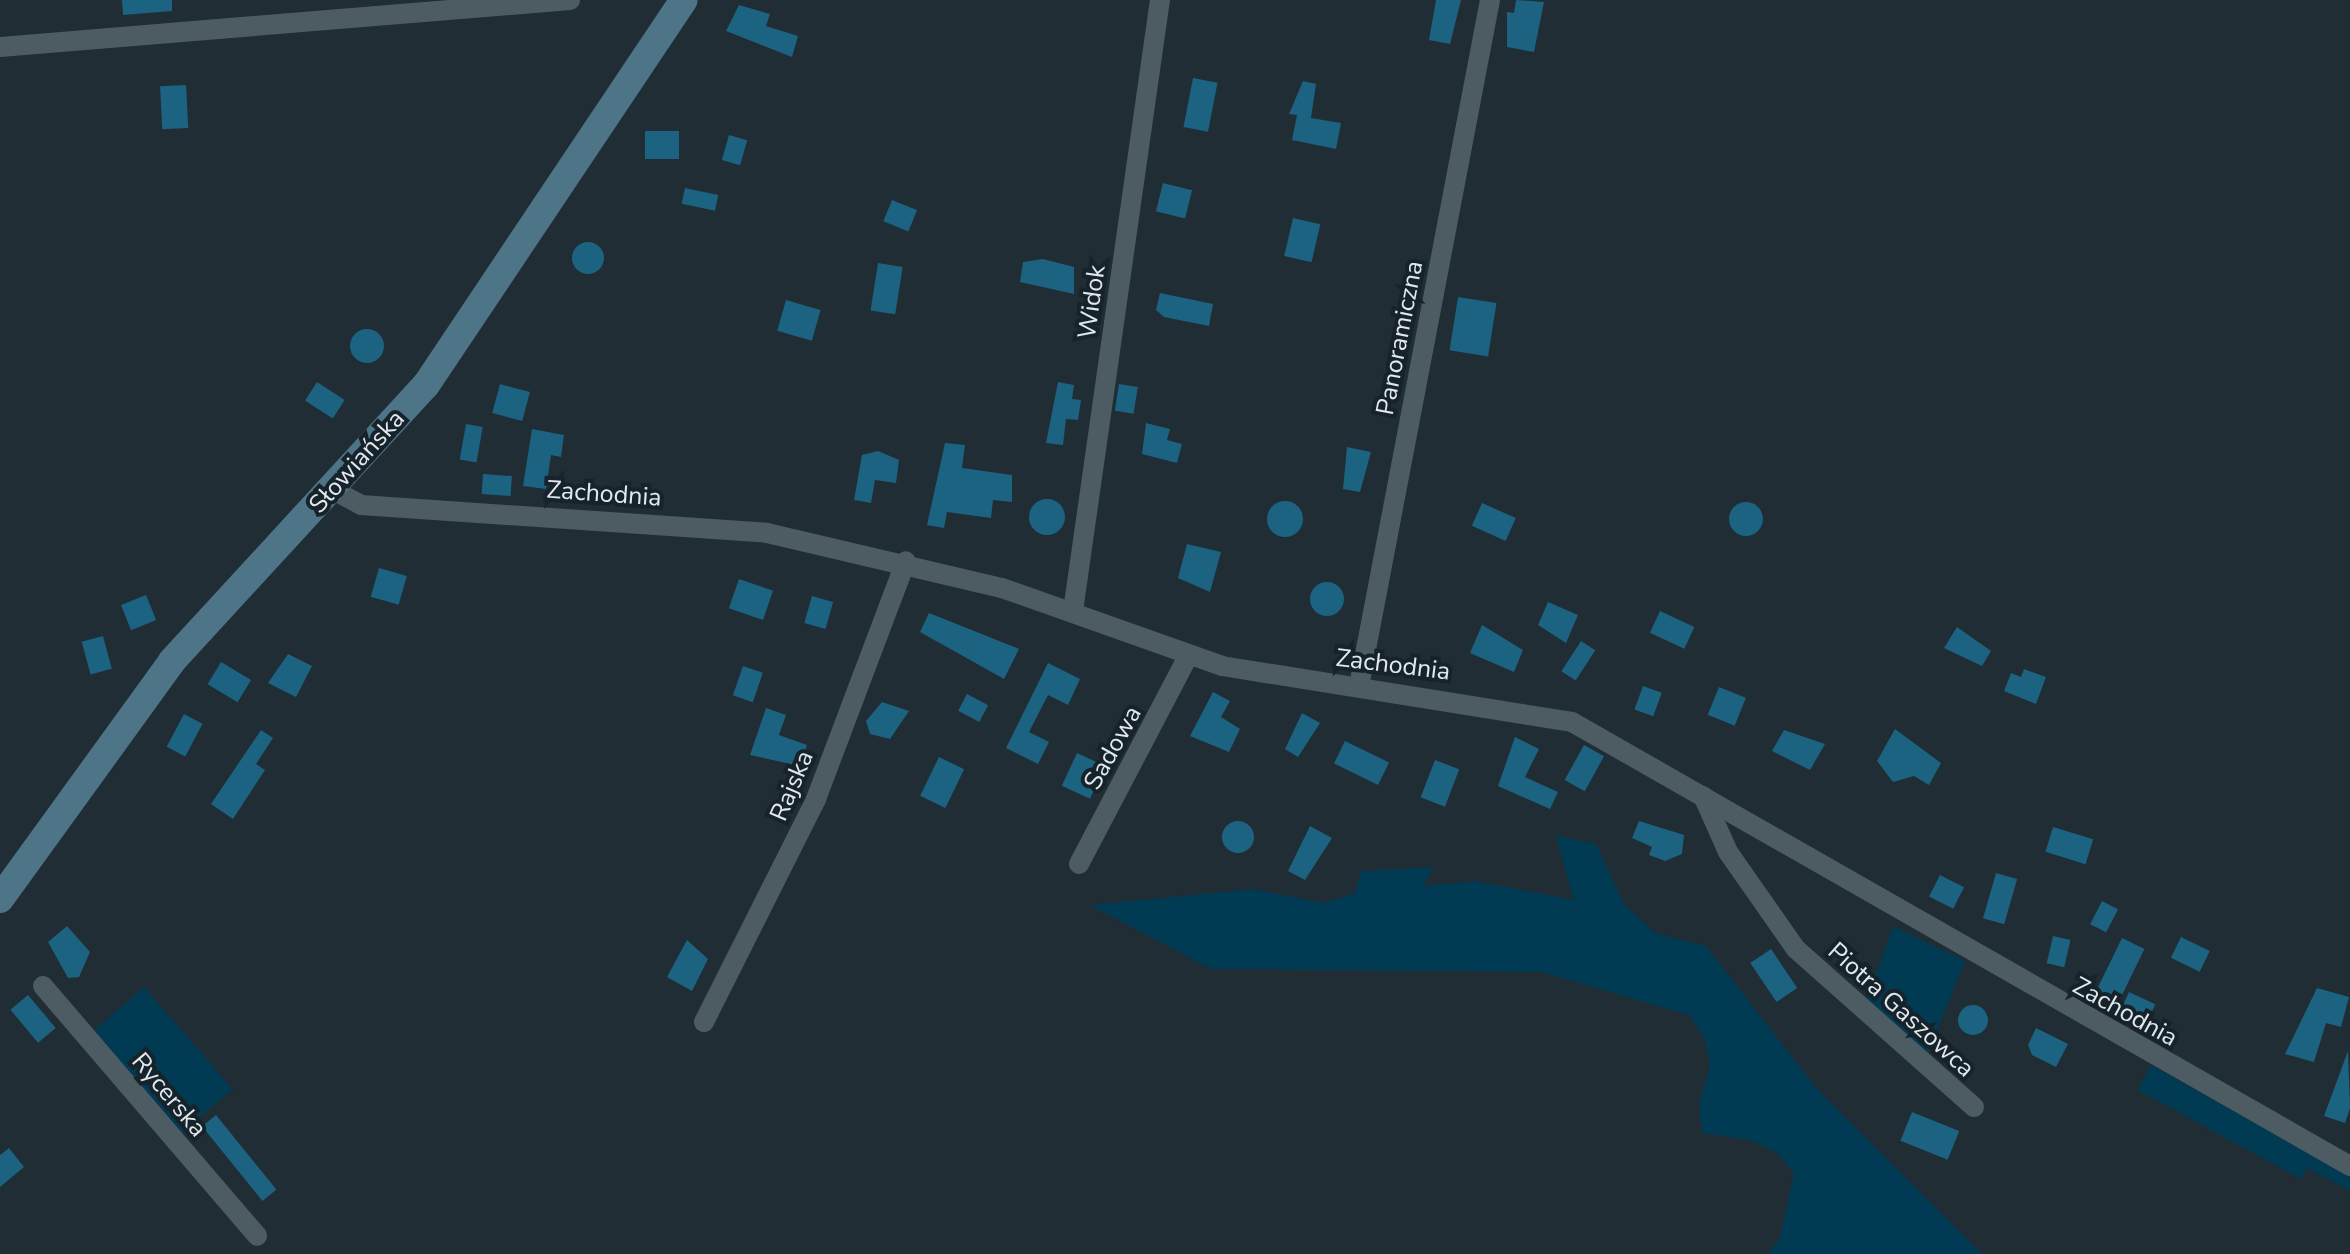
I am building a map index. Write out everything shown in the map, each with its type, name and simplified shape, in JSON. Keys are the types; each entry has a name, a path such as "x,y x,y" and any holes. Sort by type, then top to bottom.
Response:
{"street":[{"path":"0,47 570,0"},
{"name":"Słowiańska","path":"0,899 172,660 335,491 426,385 684,0"},
{"name":"Widok","path":"1073,611 1160,0"},
{"name":"Panoramiczna","path":"1360,686 1490,0"},
{"name":"Zachodnia","path":"335,491 361,505 687,524 906,561 1073,611 1188,656 1572,722 2350,1166"},
{"name":"Rajska","path":"704,1022 816,799 906,561"},
{"name":"Sadowa","path":"1079,864 1188,656"},
{"name":"Piotra Gaszowca","path":"1703,796 1728,852 1796,949 1974,1107"},
{"name":"Rycerska","path":"44,986 256,1236"}],"shaded area":[{"path":"1556,836 1596,844 1624,904 1655,933 1706,946 1818,1090 1982,1254 1768,1254 1780,1238 1794,1174 1777,1153 1751,1140 1702,1133 1699,1102 1710,1068 1705,1039 1689,1015 1541,972 1211,969 1090,905 1252,889 1324,903 1355,893 1361,871 1433,867 1424,886 1475,881 1574,900"},
{"path":"1893,926 1965,961 1926,1058 1864,1008"},
{"path":"144,987 233,1089 179,1135 90,1034"},
{"path":"2151,1065 2350,1177 2350,1191 2307,1168 2301,1179 2138,1090"}],"building":[{"path":"122,0 172,0 172,11 123,15"},
{"path":"1436,0 1461,0 1450,44 1429,40"},
{"path":"1516,0 1544,2 1534,52 1507,47 1507,12 1514,13"},
{"path":"739,5 770,14 766,26 798,36 792,57 726,31"},
{"path":"1193,78 1218,83 1208,132 1183,127"},
{"path":"1303,81 1316,84 1311,118 1341,123 1336,149 1292,140 1297,115 1289,114"},
{"path":"186,85 188,128 162,129 160,86"},
{"path":"645,131 679,131 679,159 645,159"},
{"path":"729,135 747,140 740,165 722,160"},
{"path":"1163,183 1192,190 1185,218 1156,211"},
{"path":"685,188 718,195 715,211 682,204"},
{"path":"892,200 917,210 908,231 883,221"},
{"path":"1293,218 1320,224 1312,262 1284,256"},
{"path":"588,242 599,247 604,258 599,269 588,274 577,269 572,258 577,247"},
{"path":"1043,259 1074,267 1074,294 1020,282 1023,262"},
{"path":"878,263 903,267 895,314 870,310"},
{"path":"1160,293 1213,304 1209,326 1164,317 1156,310"},
{"path":"1458,297 1497,303 1488,356 1450,350"},
{"path":"786,300 821,310 812,341 777,331"},
{"path":"367,329 379,334 384,346 379,358 367,363 355,358 350,346 355,334"},
{"path":"317,382 345,400 333,418 305,400"},
{"path":"1058,382 1074,385 1072,399 1081,400 1078,420 1066,419 1063,445 1046,443"},
{"path":"500,384 530,392 522,421 492,413"},
{"path":"1119,384 1138,387 1134,414 1115,411"},
{"path":"1146,423 1170,429 1167,440 1182,444 1177,463 1142,454"},
{"path":"466,424 483,427 476,462 460,459"},
{"path":"532,429 564,435 561,457 551,455 546,489 523,486"},
{"path":"945,443 965,445 962,468 1012,475 1012,502 993,500 991,518 947,512 944,528 927,525"},
{"path":"1347,447 1371,452 1360,492 1343,489"},
{"path":"878,451 899,460 896,483 875,480 871,503 854,500 862,455"},
{"path":"483,474 512,476 511,496 482,494"},
{"path":"1047,499 1060,504 1065,517 1060,530 1047,535 1034,530 1029,517 1034,504"},
{"path":"1285,501 1298,506 1303,519 1298,532 1285,537 1272,532 1267,519 1272,506"},
{"path":"1746,502 1758,507 1763,519 1758,531 1746,536 1734,531 1729,519 1734,507"},
{"path":"1482,503 1516,518 1506,541 1472,526"},
{"path":"1187,544 1221,552 1210,592 1178,578"},
{"path":"379,568 407,576 399,605 371,597"},
{"path":"739,579 773,591 763,620 729,608"},
{"path":"1327,582 1339,587 1344,599 1339,611 1327,616 1315,611 1310,599 1315,587"},
{"path":"146,595 156,620 131,630 121,605"},
{"path":"812,596 833,602 825,629 804,623"},
{"path":"1548,602 1578,615 1566,643 1538,625"},
{"path":"1660,611 1694,627 1684,649 1650,633"},
{"path":"929,613 1019,649 1004,679 920,632"},
{"path":"1482,625 1523,650 1514,672 1470,653"},
{"path":"1957,627 1991,651 1982,666 1944,648"},
{"path":"103,636 112,669 91,675 82,642"},
{"path":"1581,641 1595,650 1576,680 1561,671"},
{"path":"288,654 312,666 296,697 268,683"},
{"path":"221,662 251,680 238,702 208,684"},
{"path":"1048,663 1080,679 1068,705 1048,695 1029,732 1049,742 1038,764 1006,748"},
{"path":"743,666 763,673 753,702 733,695"},
{"path":"2024,669 2046,677 2036,704 2004,691 2011,673 2021,677"},
{"path":"1643,686 1662,693 1653,716 1634,709"},
{"path":"1719,687 1746,698 1735,726 1708,715"},
{"path":"1213,692 1230,701 1221,717 1240,729 1229,752 1190,736"},
{"path":"967,694 988,705 979,722 958,711"},
{"path":"882,702 909,711 890,739 870,734 866,721"},
{"path":"766,708 786,715 779,735 807,745 800,766 750,755"},
{"path":"1302,713 1320,723 1298,757 1285,749"},
{"path":"184,714 203,724 185,757 167,747"},
{"path":"1895,729 1941,763 1929,785 1914,776 1893,782 1877,761"},
{"path":"261,730 273,738 256,764 265,770 233,819 211,804"},
{"path":"1784,730 1825,744 1810,770 1772,751"},
{"path":"1515,737 1539,749 1525,777 1558,792 1550,809 1498,786"},
{"path":"1345,741 1389,762 1378,785 1334,763"},
{"path":"1584,745 1604,756 1585,791 1565,780"},
{"path":"1077,753 1105,766 1090,799 1062,786"},
{"path":"939,757 964,769 945,808 920,796"},
{"path":"1435,760 1459,769 1445,807 1421,797"},
{"path":"1238,821 1249,826 1254,837 1249,848 1238,853 1227,848 1222,837 1227,826"},
{"path":"1639,821 1684,835 1682,854 1665,861 1649,855 1652,847 1632,838"},
{"path":"1310,826 1332,838 1305,880 1288,871"},
{"path":"2053,827 2093,839 2086,864 2045,852"},
{"path":"1996,873 2017,879 2004,924 1983,918"},
{"path":"1940,875 1964,887 1953,909 1929,896"},
{"path":"2102,901 2118,909 2106,932 2090,924"},
{"path":"67,926 90,952 79,977 68,978 48,942"},
{"path":"2053,936 2071,940 2064,967 2047,963"},
{"path":"2181,937 2210,951 2200,972 2171,958"},
{"path":"2122,938 2144,949 2119,1001 2097,990"},
{"path":"687,940 708,959 692,991 667,977"},
{"path":"1771,949 1797,988 1777,1002 1750,963"},
{"path":"2317,988 2349,997 2341,1027 2326,1023 2314,1062 2285,1054"},
{"path":"2129,992 2155,1004 2147,1022 2121,1010"},
{"path":"28,995 56,1028 38,1043 10,1010"},
{"path":"1973,1005 1984,1009 1988,1020 1984,1031 1973,1035 1962,1031 1958,1020 1962,1009"},
{"path":"2036,1028 2068,1044 2056,1067 2032,1055 2028,1045"},
{"path":"2348,1051 2350,1108 2345,1123 2324,1116"},
{"path":"1912,1112 1959,1131 1948,1160 1900,1141"},
{"path":"216,1115 276,1190 262,1201 202,1126"},
{"path":"9,1148 24,1167 0,1187 0,1155"}]}
